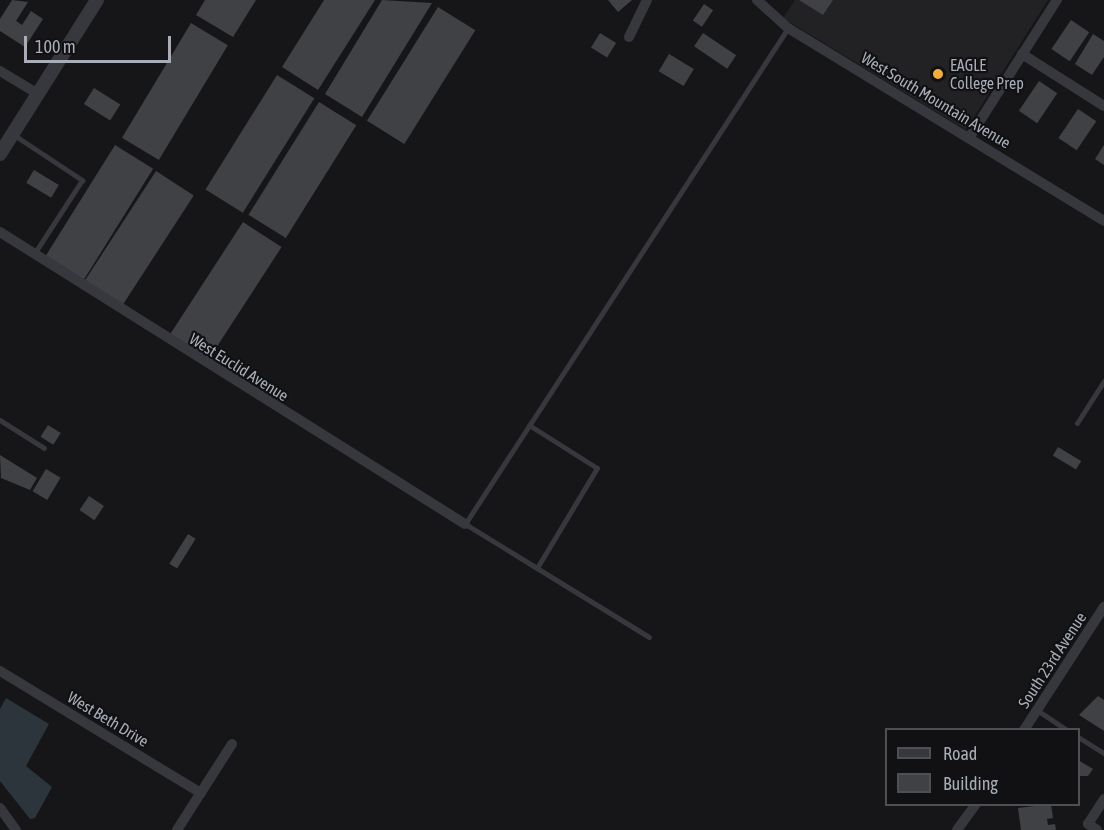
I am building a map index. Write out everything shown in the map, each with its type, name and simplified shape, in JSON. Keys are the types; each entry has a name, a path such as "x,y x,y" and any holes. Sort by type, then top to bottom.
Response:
{"street":[{"path":"0,154 97,0"},
{"path":"629,37 647,0"},
{"name":"West South Mountain Avenue","path":"757,0 788,28 1104,221"},
{"path":"969,138 1057,0"},
{"path":"1022,54 1104,106"},
{"path":"0,71 38,94"},
{"name":"West Euclid Avenue","path":"0,232 33,255 465,524"},
{"name":"South 23rd Avenue","path":"1025,728 1104,607"},
{"name":"West Beth Drive","path":"0,671 201,793"},
{"path":"177,830 232,744"},
{"path":"1093,827 1104,799"},
{"path":"957,830 975,806"},
{"path":"0,808 16,830"}],"lane":[{"path":"649,638 465,524 788,28"},
{"path":"13,134 82,180 33,255"},
{"path":"1077,423 1104,381"},
{"path":"0,420 44,448"},
{"path":"529,425 597,468 537,568"},
{"path":"1037,710 1065,728"},
{"path":"1080,738 1104,753"}],"shaded area":[{"name":"EAGLE College Prep","path":"795,0 1048,0 966,130 783,18"},
{"path":"6,698 49,724 26,766 52,787 35,818 30,819 0,781 0,709"}],"building":[{"path":"12,0 28,2 16,21 22,25 31,11 43,19 25,47 0,31 0,19"},
{"path":"205,0 256,0 233,37 196,15"},
{"path":"324,0 375,0 318,90 282,67"},
{"path":"382,0 432,3 362,117 325,94"},
{"path":"608,0 632,0 618,12"},
{"path":"799,0 833,0 823,15"},
{"path":"704,4 713,10 702,27 693,21"},
{"path":"438,7 475,30 404,144 367,121"},
{"path":"1071,20 1089,32 1070,61 1051,49"},
{"path":"191,23 228,45 159,160 122,138"},
{"path":"600,33 616,43 607,57 591,47"},
{"path":"703,33 736,55 727,69 694,46"},
{"path":"1093,34 1104,41 1104,57 1092,75 1075,64"},
{"path":"669,54 694,69 684,86 659,71"},
{"path":"277,75 314,98 243,213 205,189"},
{"path":"1039,81 1057,93 1037,123 1019,111"},
{"path":"94,88 120,104 110,121 84,104"},
{"path":"319,102 356,125 286,238 249,215"},
{"path":"1078,109 1096,121 1077,150 1058,138"},
{"path":"115,145 153,169 82,282 44,259"},
{"path":"1104,145 1104,165 1095,159"},
{"path":"34,170 59,185 51,198 26,183"},
{"path":"156,171 194,196 120,309 82,284"},
{"path":"243,222 282,247 208,360 169,335"},
{"path":"48,425 61,433 53,445 41,437"},
{"path":"1058,447 1081,461 1076,469 1053,456"},
{"path":"0,455 37,478 30,490 1,478"},
{"path":"46,469 61,478 47,500 33,491"},
{"path":"89,496 104,506 94,520 79,510"},
{"path":"188,534 196,539 177,568 169,564"},
{"path":"1098,696 1104,700 1104,731 1079,715"},
{"path":"1080,761 1093,769 1088,776 1080,776"},
{"path":"1051,806 1053,818 1047,819 1048,825 1055,824 1056,830 1021,830 1018,808"}],"place":[{"name":"EAGLE College Prep","path":"938,74"}]}
